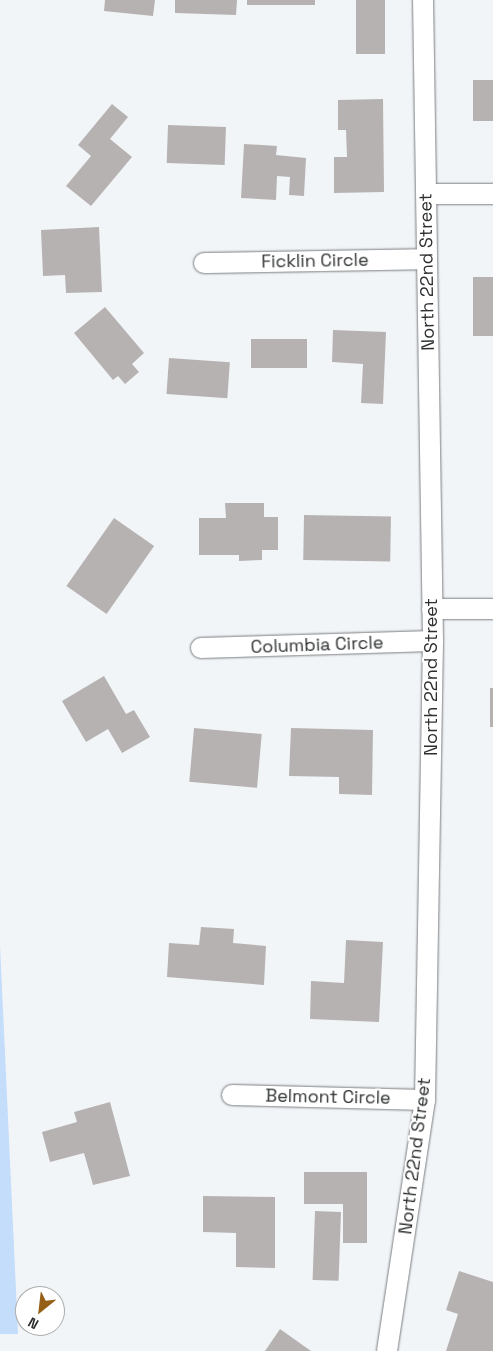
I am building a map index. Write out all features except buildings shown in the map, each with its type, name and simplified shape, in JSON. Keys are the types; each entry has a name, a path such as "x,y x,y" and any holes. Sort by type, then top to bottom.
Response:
{"street":[{"name":"North 22nd Street","path":"388,1351 424,1100 432,609 423,0"},
{"path":"426,194 493,194"},
{"name":"Ficklin Circle","path":"204,263 426,260"},
{"path":"432,609 493,609"},
{"name":"Columbia Circle","path":"201,648 432,641"},
{"name":"Belmont Circle","path":"232,1095 424,1100"}],"shaded area":[{"path":"0,945 16,1286 15,1334 0,1334"}]}
